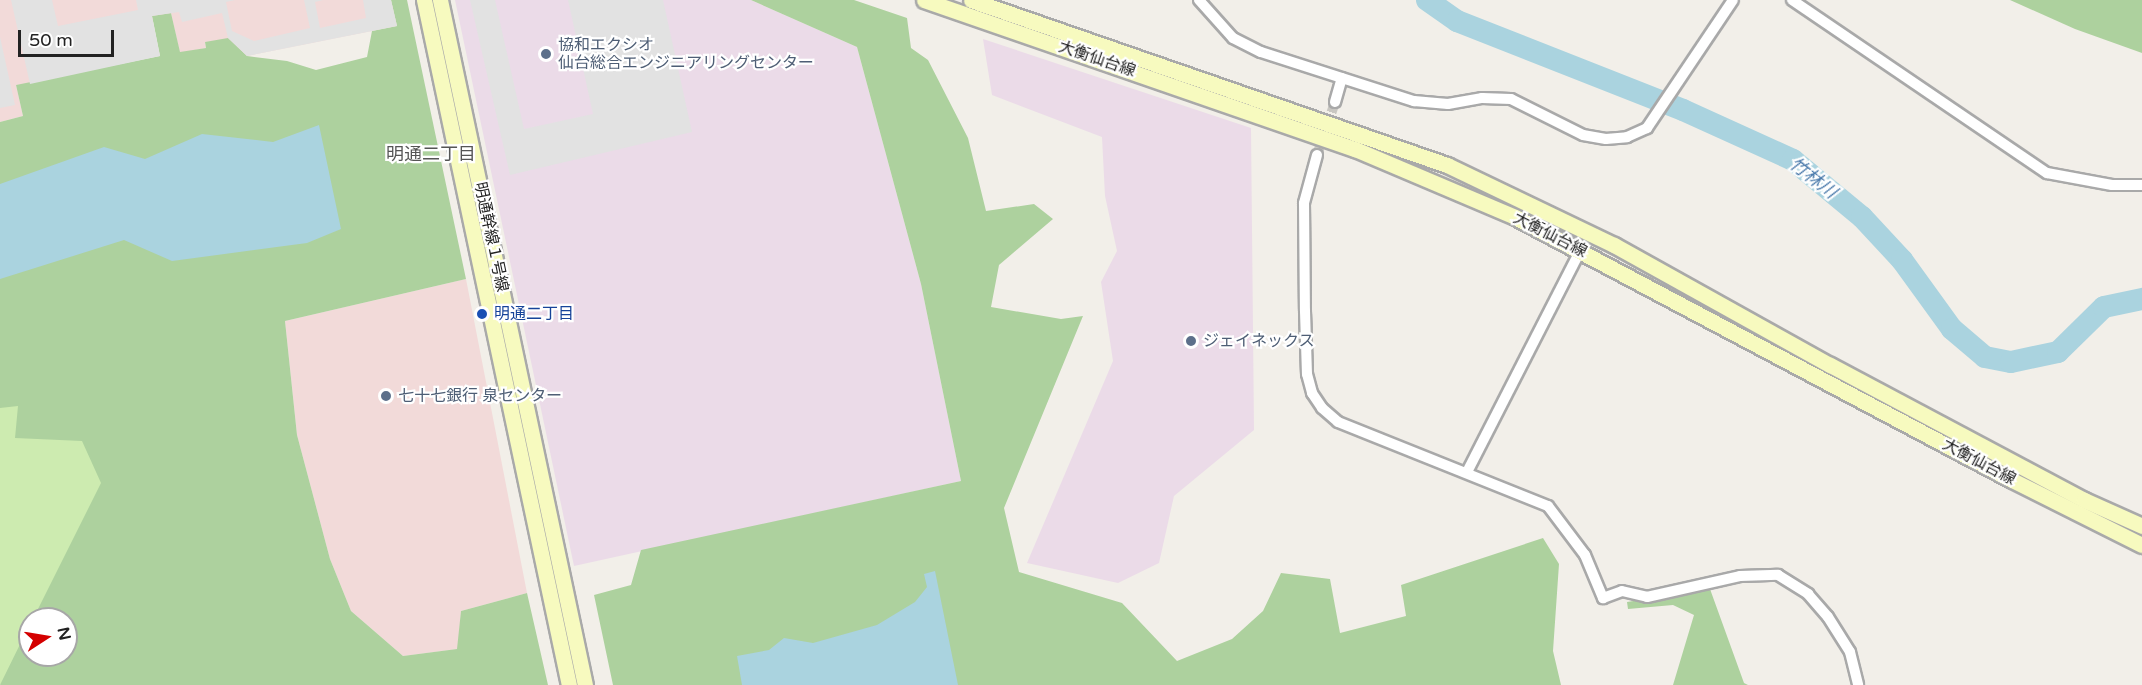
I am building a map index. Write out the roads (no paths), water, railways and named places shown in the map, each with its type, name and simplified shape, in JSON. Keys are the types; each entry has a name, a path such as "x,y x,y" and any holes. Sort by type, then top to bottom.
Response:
{"main road":[{"path":"424,0 568,685"},
{"name":"明通幹線１号線","path":"440,0 585,685"},
{"name":"大衡仙台線","path":"924,0 1355,149 1515,217 2012,480 2142,545"},
{"name":"大衡仙台線","path":"971,0 999,4 1447,165 1614,245 1851,376 2084,500 2142,526"}],"street":[{"path":"1199,0 1233,38 1261,52 1414,101 1448,104 1482,98 1511,99 1583,135 1605,139 1627,137 1647,128 1733,0"},
{"path":"1792,0 2047,173 2112,185 2142,185"},
{"path":"1335,102 1342,78"},
{"path":"1317,155 1304,203 1306,374 1312,393 1338,422 1548,506 1585,555 1603,598 1622,591 1647,597 1740,576 1778,575 1808,594 1828,616 1850,652 1858,685"},
{"path":"1467,472 1580,251"}],"water":[{"path":"319,125 341,229 307,243 172,261 124,240 0,279 0,184 104,147 145,159 202,134 273,142"},
{"path":"935,571 958,685 742,685 737,656 769,650 784,638 813,643 877,625 915,602 927,587 924,574"}],"waterway":[{"name":"竹林川","path":"1427,0 1457,21 1683,110 1793,160 1862,217 1902,260 1952,329 1985,357 2011,362 2058,352 2104,307 2142,299"}],"tunnel":[{"path":"1317,155 1335,102"}],"place":[{"name":"協和エクシオ 仙台総合エンジニアリングセンター","path":"546,54"},
{"name":"明通二丁目","path":"482,314"},
{"name":"ジェイネックス","path":"1191,341"},
{"name":"七十七銀行 泉センター","path":"386,396"}],"district":[{"name":"明通二丁目","path":"431,154"}]}
